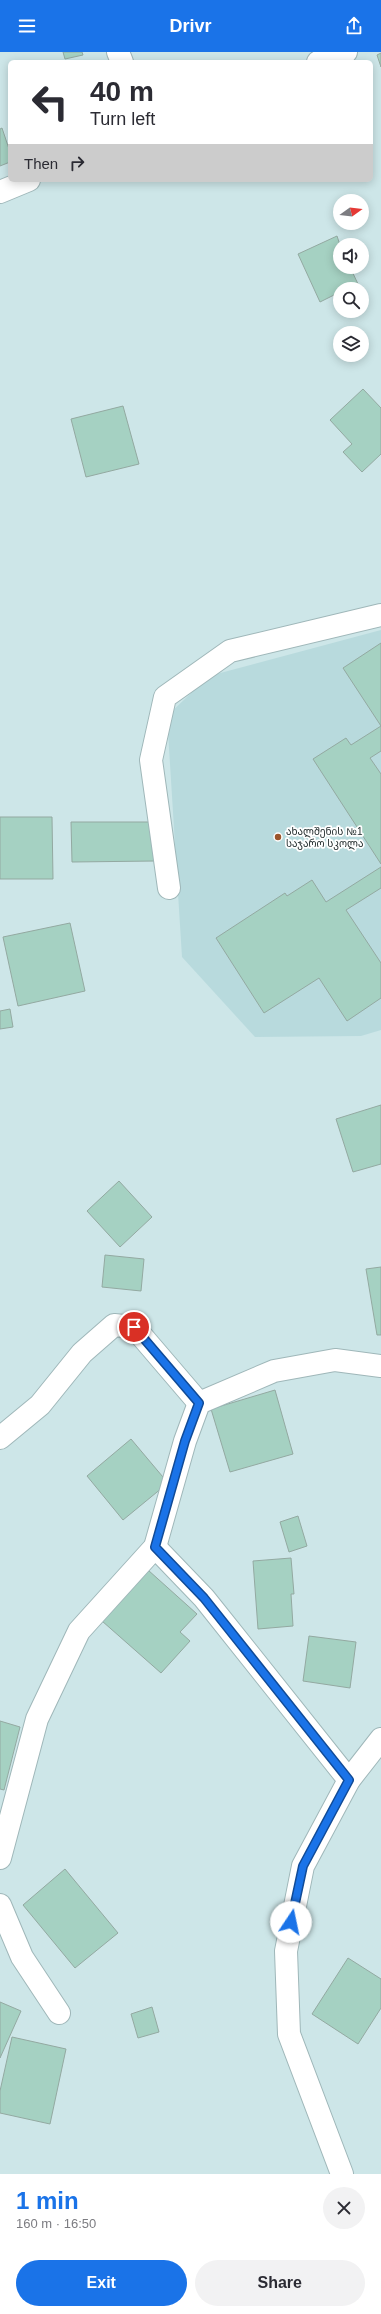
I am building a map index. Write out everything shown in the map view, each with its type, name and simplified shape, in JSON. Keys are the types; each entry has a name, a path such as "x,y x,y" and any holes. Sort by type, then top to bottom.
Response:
{"street":[{"path":"324,60 346,52"},
{"path":"0,192 24,182"},
{"path":"169,888 151,760 165,696 230,651 381,615"},
{"path":"0,1438 40,1406 82,1353 114,1324 134,1327 199,1403"},
{"path":"0,1858 37,1719 79,1631 155,1547 185,1441 199,1403 274,1371 335,1360 381,1366"},
{"path":"155,1547 204,1598 349,1780"},
{"path":"342,2174 289,2034 286,1951 303,1866 349,1780 381,1739"},
{"path":"0,1905 22,1957 59,2013"}],"shaded area":[{"name":"ახალშენის №1 საჯარო სკოლა","path":"381,630 381,1030 361,1036 255,1037 182,957 167,716 209,676"}],"building":[{"path":"63,52 82,52 83,55 65,59"},
{"path":"381,53 381,67 377,55"},
{"path":"2,128 8,146 8,163 0,166 0,129"},
{"path":"337,236 338,238 333,238 333,274 353,274 357,282 333,282 333,296 320,302 298,254"},
{"path":"363,389 381,408 381,454 362,472 343,452 352,444 330,420"},
{"path":"123,406 139,464 86,477 71,419"},
{"path":"381,643 381,726 343,668"},
{"path":"381,726 381,751 370,758 381,774 381,864 313,759 346,738 351,745"},
{"path":"0,817 52,817 53,879 0,879"},
{"path":"71,822 155,822 155,861 72,862"},
{"path":"381,867 381,888 346,910 381,963 381,998 347,1021 319,978 264,1013 216,938 285,893 287,896 312,880 326,902"},
{"path":"70,923 85,991 18,1006 3,937"},
{"path":"10,1009 13,1027 0,1029 0,1011"},
{"path":"381,1105 381,1164 353,1172 336,1119"},
{"path":"119,1181 152,1217 120,1247 87,1211"},
{"path":"105,1255 144,1259 141,1291 102,1287"},
{"path":"381,1267 381,1335 377,1335 366,1269"},
{"path":"275,1390 293,1454 230,1472 211,1409"},
{"path":"131,1439 168,1483 123,1520 87,1476"},
{"path":"298,1516 307,1546 289,1552 280,1522"},
{"path":"291,1558 294,1594 291,1594 293,1626 258,1629 253,1561"},
{"path":"148,1570 197,1614 180,1632 190,1641 161,1673 102,1621"},
{"path":"309,1636 356,1642 350,1688 303,1681"},
{"path":"0,1721 20,1727 4,1790 0,1789"},
{"path":"65,1869 118,1933 75,1968 23,1905"},
{"path":"348,1958 381,1979 381,2008 358,2044 312,2014"},
{"path":"0,2002 21,2011 0,2058"},
{"path":"152,2007 159,2032 138,2038 131,2014"},
{"path":"12,2037 66,2049 50,2124 0,2113 0,2091"}],"place":[{"name":"ახალშენის №1 საჯარო სკოლა","path":"278,837"}],"route":[{"path":"134,1327 199,1403 185,1441 155,1547 204,1598 349,1780 303,1866 291,1922"}]}
